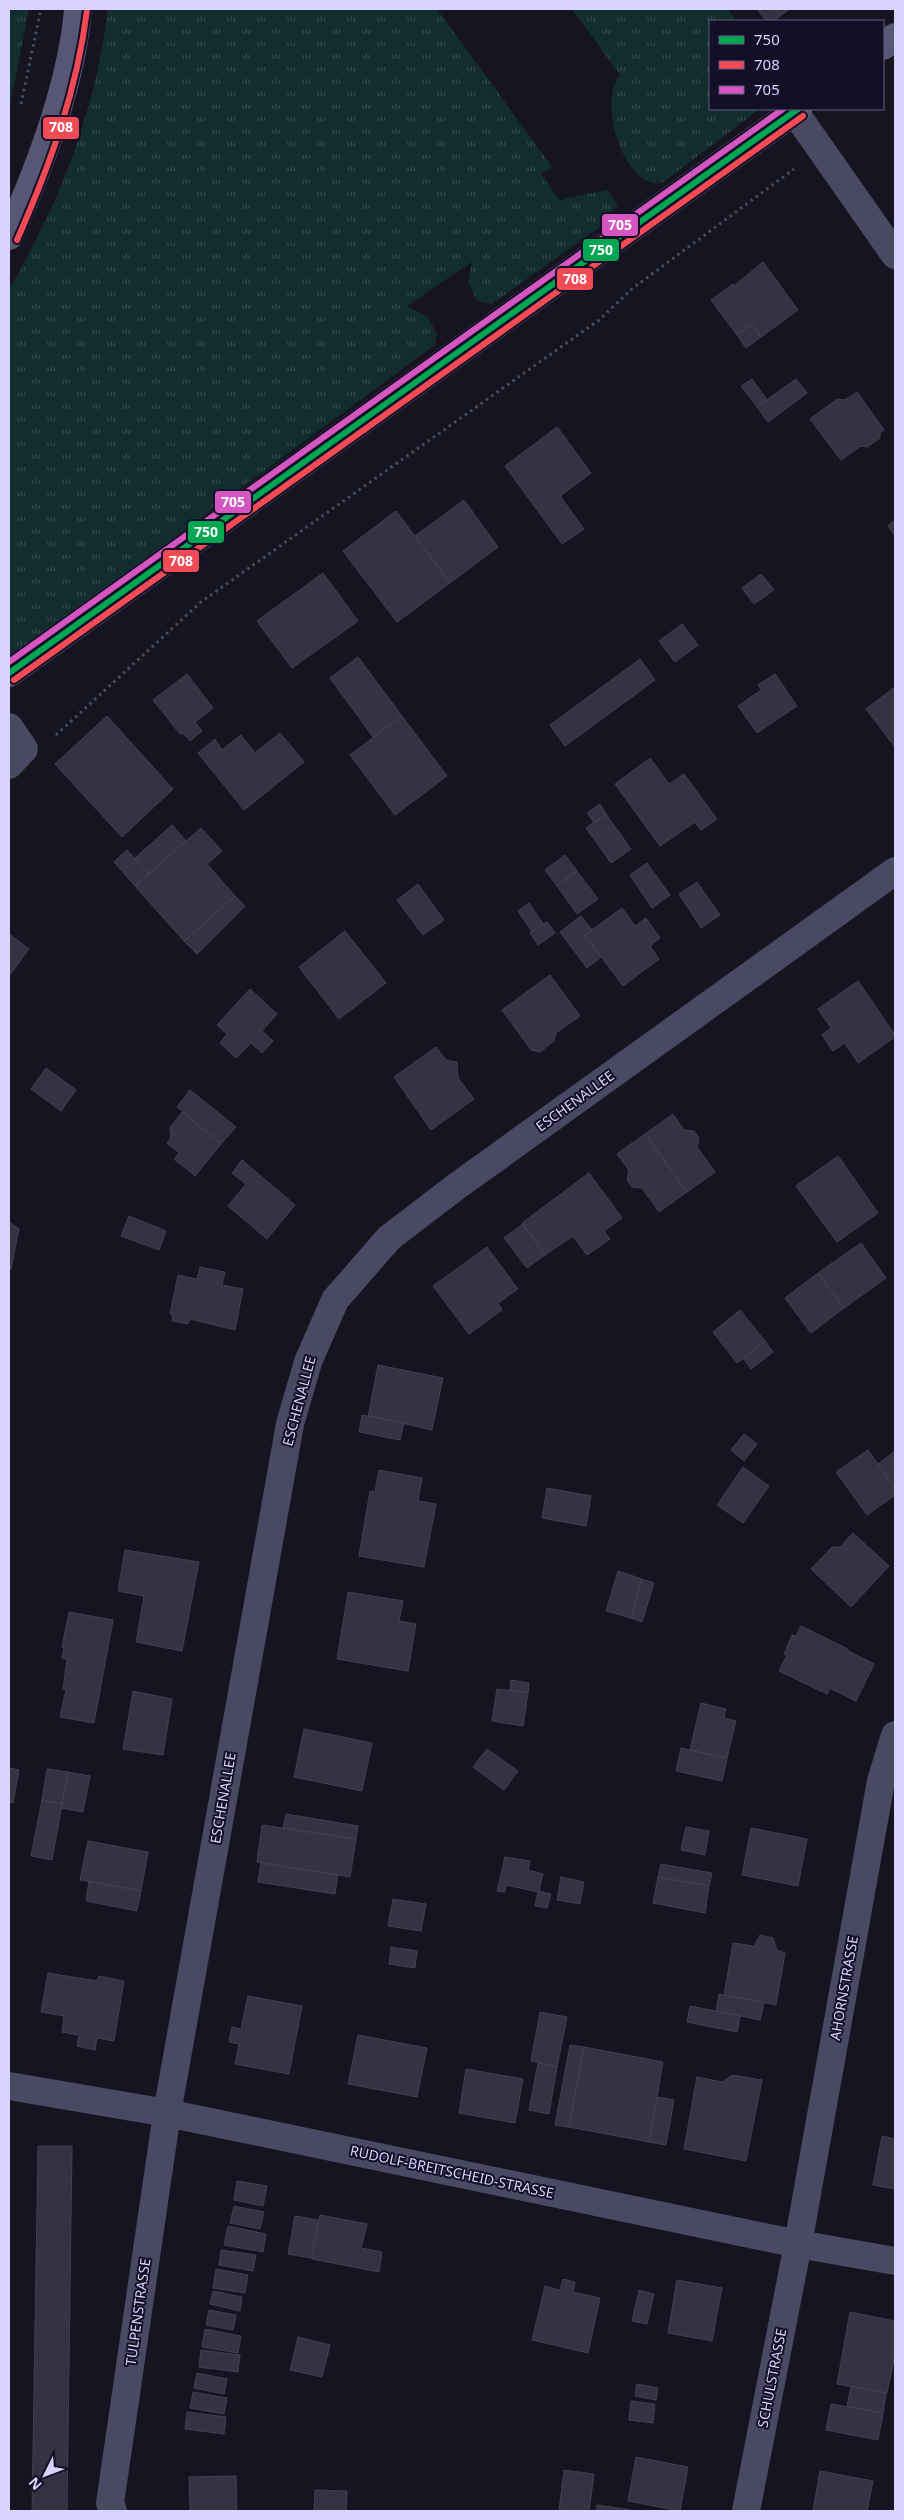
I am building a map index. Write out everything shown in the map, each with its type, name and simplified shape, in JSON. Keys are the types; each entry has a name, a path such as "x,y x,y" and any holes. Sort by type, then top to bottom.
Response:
{"main road":[{"path":"9,236 32,184 60,100 78,9"},
{"path":"884,45 895,38"},
{"path":"9,673 796,110"}],"street":[{"path":"796,110 820,149 895,255"},
{"name":"ESCHENALLEE","path":"168,2113 290,1424 308,1362 335,1300 389,1238 412,1220 895,871"},
{"name":"AHORNSTRASSE","path":"798,2244 881,1781 895,1734"},
{"name":"RUDOLF-BREITSCHEID-STRASSE","path":"9,2086 168,2113 798,2244 895,2261"},
{"name":"TULPENSTRASSE","path":"113,2511 110,2503 168,2113"},
{"name":"SCHULSTRASSE","path":"746,2511 798,2244"}],"path":[{"path":"20,104 40,9"},
{"path":"54,737 201,602 599,320 633,288 820,149"}],"green space":[{"path":"9,9 29,9 9,112"},
{"path":"108,9 437,9 552,167 541,174 560,201 566,198 608,190 618,206 601,219 604,224 492,304 477,301 468,282 472,262 407,306 428,317 437,334 435,345 101,591 9,655 9,289 44,223 60,189 73,154 95,83"},
{"path":"572,9 728,9 736,20 709,20 709,110 759,110 662,183 648,181 636,172 626,159 613,123 612,104 614,88 620,75"}],"building":[{"path":"757,9 790,9 774,20 765,20"},
{"path":"763,262 798,310 761,337 752,324 737,335 711,300 733,284 734,286"},
{"path":"752,324 761,337 746,348 737,335"},
{"path":"752,379 767,400 757,407 741,386"},
{"path":"796,379 807,393 768,422 757,407"},
{"path":"857,392 884,430 880,432 880,438 867,447 861,446 841,460 810,419 837,399 845,400"},
{"path":"557,427 591,473 560,496 584,529 562,544 505,466"},
{"path":"464,500 498,547 450,583 415,536"},
{"path":"396,511 450,583 397,622 343,551"},
{"path":"895,520 895,536 888,526"},
{"path":"323,573 358,621 292,668 257,621"},
{"path":"761,574 774,590 754,604 742,588"},
{"path":"682,624 698,645 675,662 659,641"},
{"path":"358,657 402,716 373,737 330,678"},
{"path":"640,659 655,680 565,746 550,725"},
{"path":"187,674 213,708 195,722 202,731 190,741 183,733 180,734 153,700"},
{"path":"775,674 797,706 757,733 738,706 761,690 758,685"},
{"path":"895,687 895,747 866,709"},
{"path":"107,716 173,789 122,837 55,764"},
{"path":"402,716 447,776 395,815 350,755"},
{"path":"280,733 304,762 244,810 198,753 215,739 222,750 241,735 255,753"},
{"path":"650,758 669,784 684,774 717,819 701,830 695,822 660,846 615,784"},
{"path":"600,804 606,814 594,823 587,813"},
{"path":"606,814 631,849 611,863 586,828"},
{"path":"172,825 186,841 149,874 135,858"},
{"path":"201,828 222,851 207,864 235,896 184,941 135,886"},
{"path":"127,850 149,874 135,886 114,862"},
{"path":"565,855 577,871 557,886 545,870"},
{"path":"647,863 670,895 652,908 630,875"},
{"path":"577,871 598,899 577,914 557,886"},
{"path":"697,882 720,915 701,928 679,894"},
{"path":"418,884 444,920 423,935 397,900"},
{"path":"235,896 245,906 197,954 184,941"},
{"path":"529,903 543,924 532,932 518,911"},
{"path":"622,908 635,926 646,918 660,938 650,946 659,959 623,986 585,935"},
{"path":"581,916 592,930 585,935 601,957 587,968 560,932"},
{"path":"547,922 555,933 538,945 530,933"},
{"path":"345,931 386,983 339,1019 299,967"},
{"path":"9,934 29,949 9,976"},
{"path":"550,975 580,1016 556,1033 554,1041 540,1052 531,1050 502,1010"},
{"path":"858,981 895,1037 858,1063 845,1043 833,1051 822,1035 831,1028 818,1009"},
{"path":"250,989 277,1014 262,1031 273,1041 262,1053 251,1043 236,1058 220,1043 227,1034 217,1025"},
{"path":"436,1047 446,1060 457,1062 458,1078 474,1099 431,1130 394,1077"},
{"path":"46,1068 76,1090 61,1111 31,1089"},
{"path":"190,1090 236,1127 221,1144 177,1107"},
{"path":"182,1112 221,1144 195,1176 174,1159 179,1153 167,1143 171,1138 170,1128"},
{"path":"673,1114 684,1130 694,1131 699,1138 697,1147 715,1172 687,1192 645,1134"},
{"path":"645,1134 687,1192 659,1212 642,1188 632,1187 627,1180 629,1170 617,1154"},
{"path":"838,1156 878,1213 837,1242 796,1186"},
{"path":"242,1160 295,1205 267,1239 228,1206 246,1184 232,1173"},
{"path":"589,1173 622,1218 604,1231 610,1239 587,1255 573,1236 545,1255 522,1223"},
{"path":"129,1216 166,1231 159,1250 121,1236"},
{"path":"9,1222 19,1229 11,1269 9,1268"},
{"path":"523,1224 545,1255 527,1268 504,1238"},
{"path":"861,1243 886,1278 844,1308 818,1273"},
{"path":"487,1247 518,1289 498,1303 502,1310 469,1334 433,1286"},
{"path":"200,1267 225,1272 222,1285 243,1289 235,1330 190,1319 188,1324 172,1321 173,1316 170,1314 178,1275 197,1279"},
{"path":"818,1273 844,1308 811,1333 785,1298"},
{"path":"740,1310 765,1341 737,1363 713,1332"},
{"path":"765,1341 773,1352 751,1369 743,1358"},
{"path":"378,1365 443,1378 432,1430 372,1416 368,1417"},
{"path":"362,1415 404,1423 400,1440 359,1432"},
{"path":"744,1434 757,1444 744,1461 731,1450"},
{"path":"868,1450 895,1488 895,1495 867,1515 836,1472"},
{"path":"895,1451 895,1488 878,1464"},
{"path":"743,1467 769,1486 743,1523 717,1505"},
{"path":"379,1470 422,1478 418,1501 436,1504 424,1567 359,1556 370,1491 375,1492"},
{"path":"547,1488 591,1496 586,1526 542,1518"},
{"path":"853,1533 889,1566 851,1607 811,1569 832,1547 840,1547"},
{"path":"125,1550 199,1562 182,1651 136,1642 144,1596 118,1591"},
{"path":"618,1571 642,1579 631,1618 606,1611"},
{"path":"642,1579 654,1583 642,1622 631,1618"},
{"path":"348,1592 403,1601 399,1621 416,1624 408,1671 337,1659"},
{"path":"69,1612 113,1620 94,1723 60,1717 66,1689 63,1689 67,1659 62,1658 64,1648 62,1647"},
{"path":"801,1626 874,1664 856,1701 830,1688 827,1694 779,1671 787,1655 784,1654 792,1635 796,1636"},
{"path":"511,1680 529,1683 528,1693 510,1690"},
{"path":"497,1689 528,1693 523,1726 492,1721"},
{"path":"133,1691 172,1699 163,1755 123,1749"},
{"path":"701,1703 726,1709 724,1718 736,1721 727,1758 690,1750"},
{"path":"304,1729 372,1743 362,1791 294,1777"},
{"path":"681,1748 727,1758 722,1781 676,1771"},
{"path":"487,1749 518,1771 504,1790 473,1767"},
{"path":"9,1768 19,1770 13,1803 9,1802"},
{"path":"47,1769 68,1772 62,1804 42,1800"},
{"path":"68,1772 90,1776 83,1812 61,1808"},
{"path":"42,1800 62,1804 52,1860 31,1856"},
{"path":"286,1814 358,1826 356,1839 283,1828"},
{"path":"262,1825 356,1839 350,1877 257,1862"},
{"path":"686,1827 709,1831 705,1855 681,1850"},
{"path":"751,1828 807,1839 798,1886 742,1875"},
{"path":"88,1841 148,1852 141,1891 80,1880"},
{"path":"505,1857 530,1861 528,1870 543,1874 539,1891 551,1894 547,1908 535,1906 538,1892 506,1885 505,1892 497,1891"},
{"path":"261,1863 338,1875 335,1894 258,1882"},
{"path":"661,1864 712,1873 709,1886 658,1877"},
{"path":"561,1877 584,1882 580,1904 557,1900"},
{"path":"658,1877 709,1886 705,1913 653,1903"},
{"path":"89,1881 141,1891 137,1911 86,1901"},
{"path":"393,1899 426,1904 421,1931 388,1926"},
{"path":"760,1935 773,1938 777,1950 785,1953 776,2005 724,1995 733,1943 754,1946"},
{"path":"391,1947 417,1951 415,1968 389,1964"},
{"path":"48,1973 97,1981 99,1976 124,1981 114,2041 97,2038 95,2050 77,2046 79,2035 62,2032 64,2016 41,2012"},
{"path":"719,1994 764,2003 760,2020 716,2011"},
{"path":"248,1996 302,2006 289,2074 235,2064 239,2044 229,2042 232,2027 241,2029"},
{"path":"690,2006 740,2016 737,2032 687,2022"},
{"path":"540,2012 567,2017 557,2067 531,2061"},
{"path":"358,2035 427,2048 417,2097 348,2084"},
{"path":"570,2045 584,2047 569,2127 555,2125"},
{"path":"584,2047 663,2062 649,2142 569,2127"},
{"path":"538,2063 557,2067 549,2114 529,2110"},
{"path":"466,2069 523,2079 515,2123 459,2113"},
{"path":"732,2075 762,2080 746,2161 684,2149 697,2077 722,2082"},
{"path":"658,2097 674,2100 666,2145 649,2142"},
{"path":"882,2136 895,2139 895,2189 873,2185"},
{"path":"38,2146 72,2146 67,2511 32,2511"},
{"path":"237,2181 267,2186 263,2206 234,2200"},
{"path":"234,2206 264,2212 260,2229 230,2223"},
{"path":"320,2215 367,2224 361,2248 382,2252 379,2272 312,2259"},
{"path":"295,2216 318,2220 311,2258 288,2254"},
{"path":"228,2226 266,2234 263,2252 224,2245"},
{"path":"221,2250 256,2255 253,2271 219,2265"},
{"path":"216,2269 248,2275 245,2293 213,2288"},
{"path":"563,2279 575,2282 573,2292 600,2298 588,2353 532,2340 545,2286 560,2290"},
{"path":"677,2280 722,2288 712,2341 668,2333"},
{"path":"639,2290 654,2294 647,2324 632,2321"},
{"path":"213,2291 242,2297 240,2311 210,2304"},
{"path":"209,2310 236,2315 233,2330 206,2325"},
{"path":"850,2312 895,2321 895,2355 887,2393 837,2384"},
{"path":"205,2329 241,2336 238,2353 202,2347"},
{"path":"298,2337 330,2345 322,2377 290,2370"},
{"path":"201,2350 240,2355 238,2372 199,2367"},
{"path":"197,2373 227,2379 224,2394 194,2388"},
{"path":"637,2384 658,2388 656,2400 635,2396"},
{"path":"851,2386 886,2393 883,2413 847,2406"},
{"path":"193,2392 227,2398 224,2414 190,2408"},
{"path":"631,2401 655,2404 653,2423 629,2420"},
{"path":"831,2404 883,2413 878,2440 826,2430"},
{"path":"187,2412 226,2417 224,2434 185,2429"},
{"path":"636,2457 688,2467 680,2511 628,2501"},
{"path":"564,2470 594,2474 589,2511 559,2511"},
{"path":"820,2471 873,2481 867,2511 813,2511"},
{"path":"236,2476 237,2511 190,2511 189,2477"},
{"path":"315,2490 347,2491 346,2511 314,2511"},
{"path":"597,2505 631,2510 631,2511 596,2511"}],"transit line":[{"name":"708","path":"17,240 61,127 76,70 87,10"},
{"name":"705","path":"9,662 782,110"},
{"name":"750","path":"9,673 797,110"},
{"name":"708","path":"14,680 803,116"}]}
